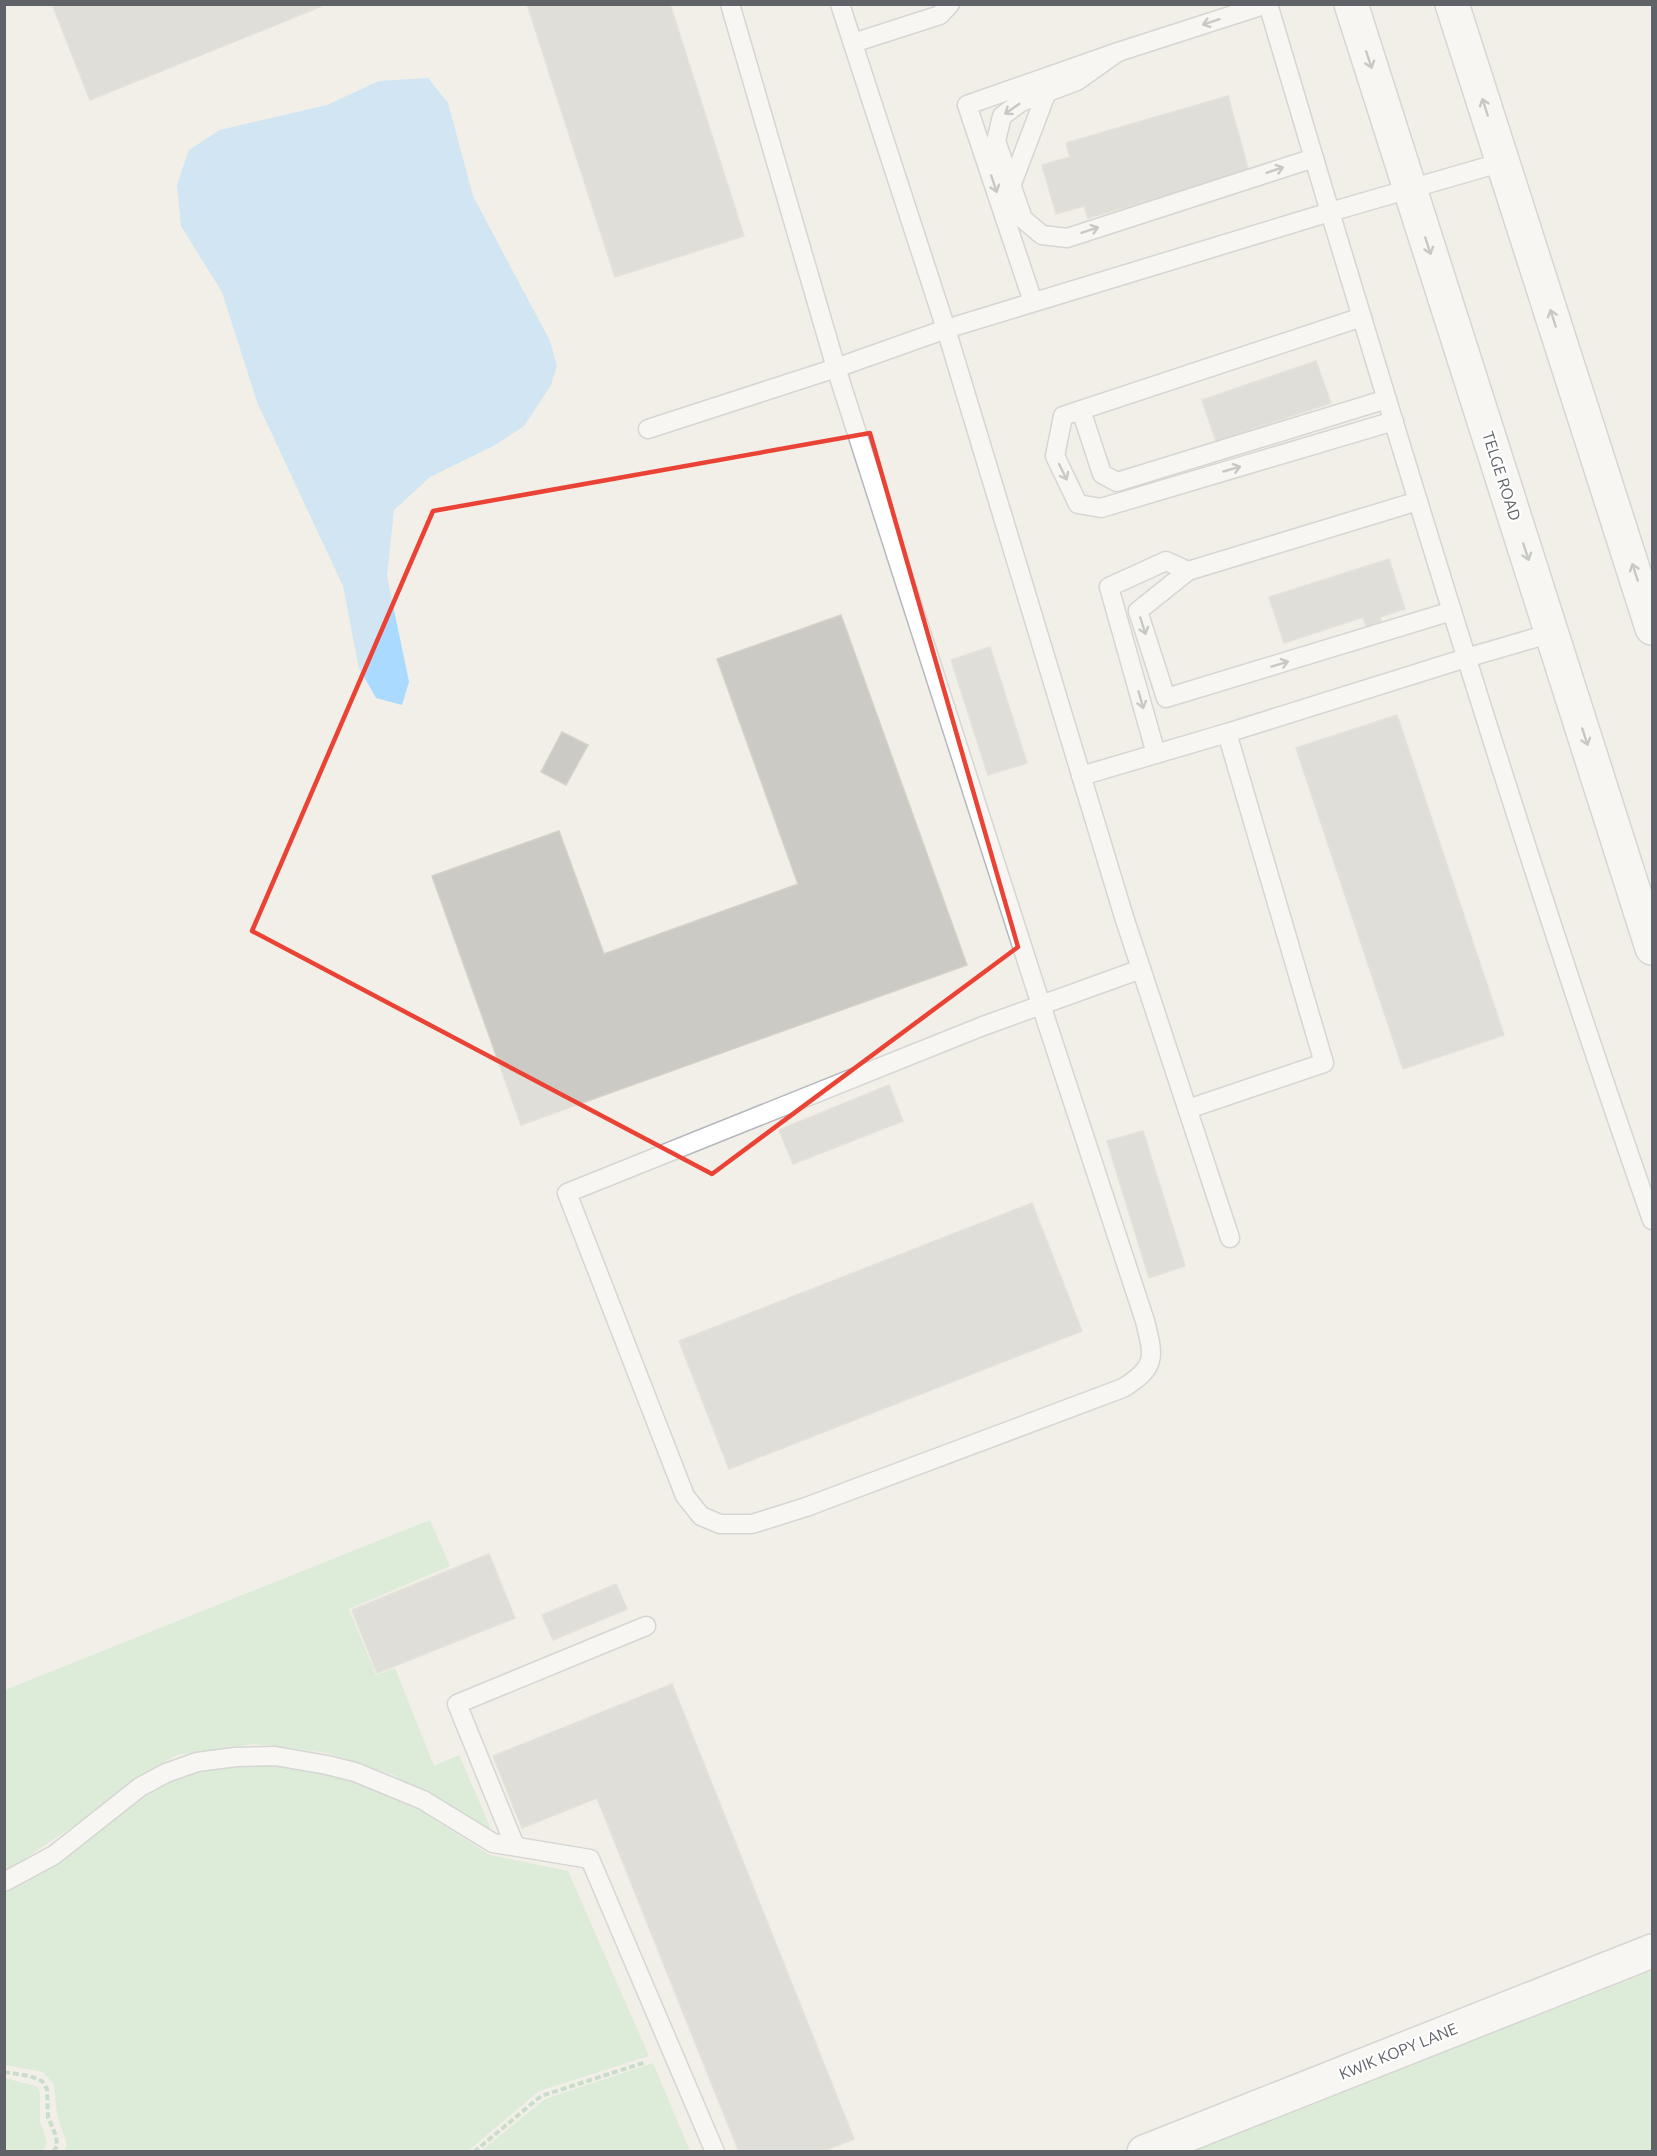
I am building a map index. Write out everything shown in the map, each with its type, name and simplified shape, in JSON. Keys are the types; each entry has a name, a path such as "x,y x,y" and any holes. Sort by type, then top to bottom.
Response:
{"main road":[{"name":"TELGE ROAD","path":"1351,4 1653,948"},
{"path":"1452,4 1653,628"},
{"name":"KWIK KOPY LANE","path":"1144,2151 1653,1951"}],"lane":[{"path":"730,4 836,368 1041,1005 1145,1321 1152,1353 1143,1375 1123,1388 806,1507 752,1524 720,1524 701,1516 685,1496 567,1193 983,1026 1041,1005 1141,969"},
{"path":"840,4 946,329 1141,969 1230,1238"},
{"path":"853,43 940,15 950,4"},
{"path":"1033,302 967,105 1119,52 1268,4 1466,658 1588,1038 1653,1220"},
{"path":"1119,52 1077,81 1021,102 1002,116 996,141 1011,186 1023,219 1042,235 1067,238 1314,158"},
{"path":"1011,186 1046,94"},
{"path":"648,429 836,368 946,329 1503,162"},
{"path":"1072,413 1362,317"},
{"path":"1072,413 1102,474 1117,482 1387,399"},
{"path":"1072,413 1055,456 1078,504 1101,508 1394,421"},
{"path":"1418,501 1188,571 1138,612 1166,698 1452,611"},
{"path":"1156,754 1109,587 1166,561 1188,571"},
{"path":"1081,776 1552,633"},
{"path":"1188,1109 1324,1063 1227,733"},
{"path":"515,1846 457,1704 646,1626"},
{"path":"4,1882 54,1855 140,1787 174,1770 214,1758 275,1756 355,1772 423,1800 493,1843 590,1859 715,2151"}],"path":[{"path":"474,2151 541,2096 672,2054"},
{"path":"4,2072 30,2076 42,2081 47,2089 48,2117 56,2136 57,2146 53,2151"}],"highlighted area":[{"path":"870,433 1018,947 712,1174 252,931 433,511"}],"green space":[{"path":"430,1520 450,1566 349,1609 376,1675 395,1668 434,1766 459,1755 491,1829 486,1829 393,1775 328,1753 254,1744 177,1755 135,1779 82,1820 5,1872 5,1690"},
{"path":"263,1765 300,1768 367,1785 401,1798 490,1855 568,1871 649,2056 539,2091 467,2152 64,2151 67,2145 57,2114 54,2085 43,2072 5,2065 5,1893 25,1883 66,1855 158,1787 214,1767"},
{"path":"1652,1971 1652,2151 1187,2152"},
{"path":"653,2063 690,2151 481,2151 545,2099"},
{"path":"5,2078 38,2087 40,2121 47,2142 43,2151 5,2151"}],"water":[{"path":"428,78 448,103 473,196 550,341 557,366 551,385 524,426 495,445 430,477 394,510 387,576 409,682 402,705 376,698 359,668 343,586 257,402 222,292 181,226 177,185 189,150 220,130 327,105 379,81"}],"building":[{"path":"52,4 327,4 90,100"},
{"path":"527,4 670,4 744,236 615,277"},
{"path":"1228,96 1249,172 1088,218 1084,206 1056,214 1042,165 1070,157 1066,143"},
{"path":"1316,361 1331,403 1216,441 1202,400"},
{"path":"1389,559 1405,609 1380,617 1382,625 1367,629 1363,617 1284,643 1269,597"},
{"path":"841,615 967,965 521,1125 432,876 559,831 604,954 798,884 717,659"},
{"path":"990,647 1027,763 988,775 951,660"},
{"path":"1397,715 1504,1035 1403,1069 1296,748"},
{"path":"562,732 588,745 566,785 541,772"},
{"path":"889,1085 903,1121 793,1164 779,1130"},
{"path":"1143,1131 1185,1266 1149,1278 1107,1141"},
{"path":"1032,1203 1082,1331 729,1469 679,1341"},
{"path":"489,1554 515,1618 377,1673 352,1610"},
{"path":"616,1584 627,1609 553,1640 542,1615"},
{"path":"672,1684 854,2139 821,2152 739,2152 597,1798 522,1828 493,1756"}]}
